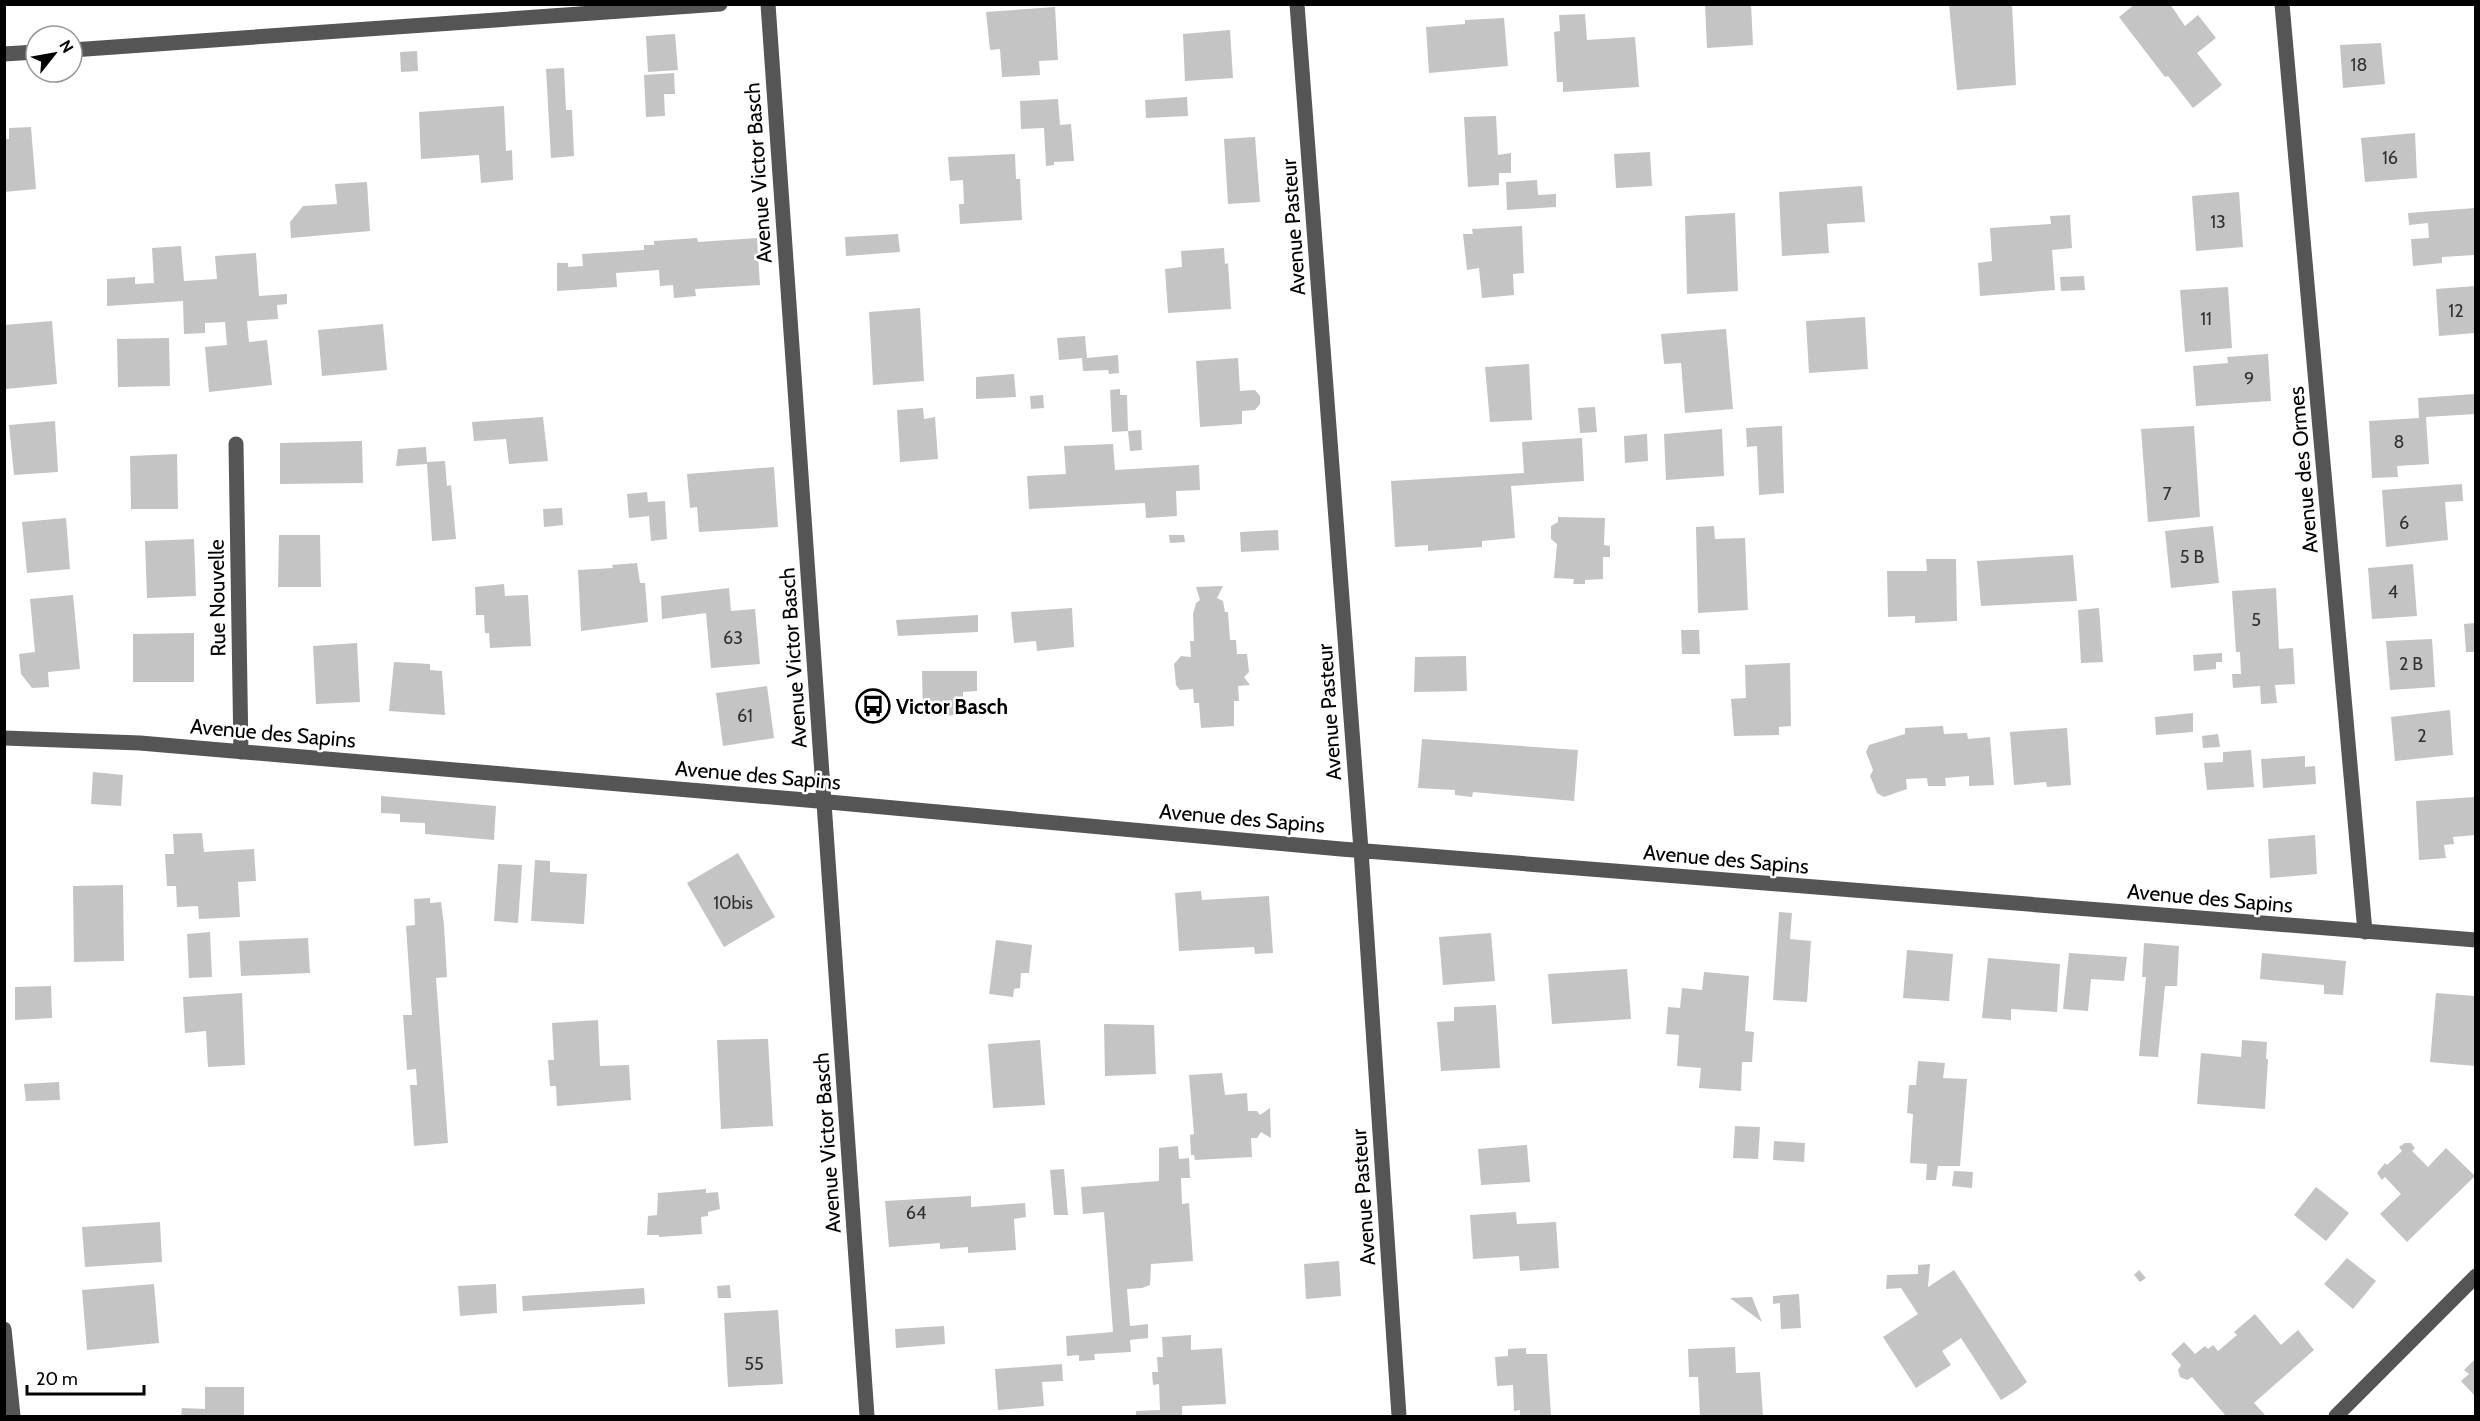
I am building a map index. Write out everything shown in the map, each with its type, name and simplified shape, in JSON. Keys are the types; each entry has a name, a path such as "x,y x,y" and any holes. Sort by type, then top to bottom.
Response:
{"street":[{"path":"84,49 720,4"},
{"name":"Avenue Victor Basch","path":"768,4 867,1416"},
{"name":"Avenue Pasteur","path":"1297,4 1360,850 1399,1416"},
{"name":"Avenue des Ormes","path":"2282,4 2365,932"},
{"path":"4,54 24,53"},
{"name":"Rue Nouvelle","path":"236,444 241,752"},
{"name":"Avenue des Sapins","path":"4,738 140,743 824,801 1360,850 2475,940"},
{"path":"2336,1416 2475,1276"},
{"path":"4,1329 13,1416"}],"building":[{"path":"1705,4 1751,4 1753,45 1707,48"},
{"path":"1949,4 2012,4 2016,85 1957,90"},
{"path":"2135,4 2170,4 2185,26 2198,15 2216,38 2197,53 2222,85 2193,108 2168,76 2165,77 2119,17"},
{"path":"1055,7 1058,60 1039,61 1040,75 1002,77 1000,49 990,50 986,12"},
{"path":"1585,14 1587,40 1635,37 1639,87 1563,92 1563,82 1557,82 1554,32 1560,31 1559,15"},
{"path":"1504,18 1508,66 1429,73 1426,27 1465,24 1465,20"},
{"path":"1230,30 1233,78 1185,81 1183,34"},
{"path":"675,34 678,70 648,72 646,36"},
{"path":"2381,43 2385,84 2343,88 2340,45"},
{"path":"417,51 418,71 401,72 400,52"},
{"path":"564,68 566,110 572,110 574,156 551,158 546,69"},
{"path":"674,73 675,94 664,94 665,116 646,117 644,75"},
{"path":"1187,97 1188,116 1146,118 1145,100"},
{"path":"1058,99 1060,125 1071,124 1074,161 1054,162 1054,165 1046,166 1044,128 1021,129 1020,101"},
{"path":"504,106 506,151 512,150 513,180 481,183 479,155 421,159 419,112"},
{"path":"1496,116 1498,155 1511,153 1511,173 1499,173 1499,185 1468,187 1464,117"},
{"path":"31,127 36,189 4,192 4,139 9,139 9,128"},
{"path":"2415,133 2417,178 2365,182 2361,138"},
{"path":"1255,137 1260,202 1228,204 1224,139"},
{"path":"1650,152 1652,186 1616,188 1614,154"},
{"path":"1015,154 1016,179 1020,179 1022,220 960,224 959,204 964,204 963,180 950,181 948,157"},
{"path":"1537,180 1538,195 1556,194 1556,207 1507,210 1506,182"},
{"path":"367,182 370,231 291,238 290,222 303,206 337,204 335,184"},
{"path":"1862,186 1865,222 1827,224 1829,253 1782,256 1779,192"},
{"path":"2239,192 2243,247 2196,251 2192,196"},
{"path":"2475,208 2475,255 2442,257 2442,263 2413,266 2411,239 2429,238 2428,223 2409,225 2408,213"},
{"path":"1735,213 1738,291 1687,294 1685,216"},
{"path":"2070,215 2072,248 2052,250 2055,290 1980,296 1978,263 1992,261 1990,228 2051,224 2050,216"},
{"path":"1522,226 1524,273 1513,274 1514,295 1482,298 1479,268 1467,270 1463,234 1473,234 1472,229"},
{"path":"898,234 900,252 846,256 845,237"},
{"path":"697,238 698,242 757,238 760,285 695,289 696,296 674,298 673,285 660,286 659,270 616,273 617,287 557,291 557,263 568,263 568,267 583,266 582,254 644,250 644,245 654,245 654,241"},
{"path":"181,246 184,281 217,279 215,256 256,253 259,296 287,294 287,304 277,305 278,319 247,321 249,342 267,340 272,385 209,392 205,347 227,345 225,322 205,323 205,333 184,334 183,301 107,306 107,279 135,277 135,284 154,283 152,248"},
{"path":"1224,248 1225,264 1228,263 1231,309 1168,313 1165,269 1182,267 1181,251"},
{"path":"2084,276 2085,290 2061,291 2060,277"},
{"path":"2475,286 2475,333 2439,336 2436,289"},
{"path":"2228,287 2232,348 2185,352 2180,290"},
{"path":"920,308 924,381 873,385 869,312"},
{"path":"1865,317 1868,369 1809,373 1806,321"},
{"path":"52,321 57,384 6,389 4,325"},
{"path":"383,324 387,370 322,376 318,330"},
{"path":"1726,329 1733,409 1685,413 1681,363 1664,364 1661,334"},
{"path":"1085,336 1087,358 1118,355 1119,373 1109,374 1108,370 1083,371 1082,358 1059,360 1057,338"},
{"path":"169,338 170,386 118,387 117,339"},
{"path":"2268,354 2271,401 2196,406 2193,366 2228,363 2227,357"},
{"path":"1238,358 1240,391 1255,390 1260,396 1260,404 1255,410 1242,411 1242,424 1200,427 1196,361"},
{"path":"1529,364 1532,420 1490,422 1485,367"},
{"path":"1014,374 1016,397 976,399 976,377"},
{"path":"1120,389 1120,395 1127,395 1128,431 1112,432 1110,390"},
{"path":"2475,394 2475,414 2426,417 2429,464 2397,466 2398,477 2372,478 2369,421 2419,418 2418,398"},
{"path":"1043,395 1044,408 1031,409 1030,396"},
{"path":"1595,407 1597,432 1580,433 1578,408"},
{"path":"923,408 924,419 935,417 938,459 900,462 897,410"},
{"path":"543,417 548,461 509,464 506,439 474,441 472,422"},
{"path":"55,421 58,472 14,475 9,425"},
{"path":"1782,426 1784,493 1759,495 1757,446 1747,447 1746,428"},
{"path":"2194,426 2200,517 2148,522 2141,429"},
{"path":"1722,429 1724,476 1666,480 1664,434"},
{"path":"1141,430 1142,450 1130,451 1128,431"},
{"path":"1647,434 1648,461 1625,463 1624,436"},
{"path":"1582,438 1584,481 1511,486 1515,538 1482,541 1482,547 1428,551 1428,545 1395,547 1391,481 1524,473 1522,442"},
{"path":"362,441 363,483 280,484 280,443"},
{"path":"1113,444 1115,470 1199,465 1200,490 1176,491 1177,516 1146,518 1145,503 1029,509 1027,476 1066,474 1064,446"},
{"path":"426,447 427,462 445,461 447,486 451,485 456,539 432,541 427,464 396,466 398,449"},
{"path":"177,454 178,509 131,509 130,456"},
{"path":"774,467 778,527 699,532 697,507 690,508 687,474"},
{"path":"2462,484 2463,501 2445,502 2448,540 2386,547 2382,490"},
{"path":"647,492 648,502 665,501 667,539 651,541 649,516 629,518 627,494"},
{"path":"562,508 563,525 544,527 543,509"},
{"path":"1558,517 1605,518 1604,545 1610,546 1610,557 1603,557 1603,579 1585,580 1585,584 1573,584 1574,579 1554,578 1557,544 1551,539 1551,526 1558,522"},
{"path":"66,518 70,569 27,573 22,522"},
{"path":"1714,526 1715,539 1745,538 1748,610 1698,613 1696,527"},
{"path":"2213,526 2219,583 2171,588 2165,531"},
{"path":"1278,530 1279,550 1241,552 1240,532"},
{"path":"279,535 320,535 321,587 278,587"},
{"path":"1169,535 1184,535 1185,542 1170,543"},
{"path":"194,539 196,596 147,598 145,541"},
{"path":"2073,555 2077,601 1981,606 1977,561"},
{"path":"1926,559 1956,559 1957,621 1915,623 1915,616 1888,617 1887,571 1927,571"},
{"path":"637,563 640,583 645,583 648,622 581,631 578,570 613,568 612,565"},
{"path":"2413,564 2417,616 2372,619 2368,568"},
{"path":"504,584 505,596 528,595 531,646 490,648 489,633 485,633 484,615 476,615 475,587"},
{"path":"1223,586 1217,598 1223,601 1225,612 1228,612 1230,640 1236,640 1237,654 1247,654 1249,672 1244,677 1250,685 1238,686 1239,701 1234,701 1234,726 1201,728 1199,703 1194,703 1193,689 1180,690 1176,685 1174,664 1181,656 1191,657 1190,641 1194,641 1193,614 1196,603 1200,600 1196,587"},
{"path":"729,588 731,611 755,609 760,664 711,668 706,613 662,619 661,596"},
{"path":"2276,588 2279,649 2293,648 2295,684 2275,685 2277,703 2261,704 2260,686 2233,688 2232,674 2241,674 2240,652 2236,652 2232,591"},
{"path":"73,595 80,669 48,672 49,687 32,688 21,674 19,654 35,652 30,599"},
{"path":"1072,608 1074,647 1037,651 1036,641 1014,643 1011,612"},
{"path":"2099,608 2103,662 2081,663 2078,610"},
{"path":"978,615 978,632 898,636 896,620"},
{"path":"2475,623 2475,652 2466,652 2464,624"},
{"path":"1681,630 1699,630 1700,654 1682,654"},
{"path":"194,633 194,682 133,682 133,634"},
{"path":"2432,639 2435,687 2390,690 2386,641"},
{"path":"357,643 360,702 316,704 313,646"},
{"path":"2222,653 2222,662 2216,662 2216,669 2194,671 2193,655"},
{"path":"1466,656 1467,691 1414,692 1415,657"},
{"path":"394,662 430,664 430,670 442,671 445,715 389,711"},
{"path":"1790,663 1791,726 1779,727 1779,735 1734,736 1731,699 1746,698 1745,665"},
{"path":"922,671 977,671 977,691 963,692 963,715 923,716"},
{"path":"767,686 774,738 723,746 716,693"},
{"path":"2450,710 2453,755 2395,761 2391,717"},
{"path":"2193,713 2193,732 2156,735 2155,717"},
{"path":"1943,726 1944,734 1967,733 1968,739 1990,737 1994,785 1969,786 1969,776 1945,778 1946,786 1928,786 1927,778 1906,779 1907,789 1884,797 1877,793 1870,776 1873,770 1866,752 1869,745 1905,734 1905,728"},
{"path":"2067,728 2071,785 2047,787 2046,782 2014,785 2010,732"},
{"path":"2218,734 2220,747 2203,748 2202,736"},
{"path":"1422,739 1578,750 1574,801 1473,792 1472,797 1455,795 1455,790 1418,788"},
{"path":"2251,750 2254,787 2207,790 2204,763 2223,762 2223,752"},
{"path":"2305,756 2305,767 2315,766 2316,784 2263,788 2261,759"},
{"path":"93,772 123,775 121,806 91,804"},
{"path":"381,796 496,806 494,840 425,834 425,823 400,822 400,814 381,813"},
{"path":"2475,797 2475,835 2453,837 2454,844 2444,845 2446,858 2419,860 2416,801"},
{"path":"202,833 204,852 254,849 256,881 238,882 240,917 199,919 198,906 177,907 176,886 167,886 165,854 174,854 173,834"},
{"path":"2315,835 2317,874 2270,878 2268,839"},
{"path":"738,853 775,917 724,947 687,883"},
{"path":"535,860 550,861 550,872 587,874 584,924 531,921"},
{"path":"498,864 522,865 518,923 494,921"},
{"path":"123,885 124,961 74,962 73,886"},
{"path":"1201,891 1202,900 1269,896 1273,953 1255,954 1254,947 1179,951 1175,893"},
{"path":"430,898 430,903 441,902 444,925 447,977 436,978 448,1143 414,1146 410,1085 417,1085 416,1069 407,1070 403,1015 412,1015 406,926 415,925 414,899"},
{"path":"1779,912 1792,913 1790,939 1811,941 1807,1002 1773,1000"},
{"path":"210,932 212,977 189,978 187,934"},
{"path":"1491,933 1495,981 1443,985 1439,937"},
{"path":"308,938 310,973 241,976 239,941"},
{"path":"996,940 1032,945 1029,973 1021,973 1020,988 1014,989 1013,997 989,994"},
{"path":"2144,943 2179,946 2177,986 2165,986 2158,1057 2139,1056 2146,977 2142,977"},
{"path":"1907,950 1953,954 1949,1001 1903,998"},
{"path":"2069,953 2127,957 2124,981 2091,979 2088,1011 2063,1009"},
{"path":"2262,953 2346,961 2343,995 2324,994 2324,985 2260,979"},
{"path":"1988,958 2060,964 2057,1012 2011,1009 2011,1020 1982,1018"},
{"path":"1627,969 1631,1019 1552,1024 1548,974"},
{"path":"1704,972 1749,976 1745,1031 1754,1032 1752,1062 1742,1062 1741,1091 1699,1088 1701,1068 1677,1066 1679,1035 1666,1034 1668,1007 1680,1008 1682,988 1702,990"},
{"path":"51,986 52,1018 15,1020 15,987"},
{"path":"242,993 245,1065 208,1067 206,1031 185,1033 183,997"},
{"path":"2436,993 2475,996 2475,1066 2430,1062"},
{"path":"1496,1005 1500,1068 1441,1071 1437,1022 1454,1021 1454,1007"},
{"path":"598,1020 600,1066 629,1065 631,1100 557,1106 556,1086 550,1086 548,1060 554,1060 552,1023"},
{"path":"1104,1024 1154,1025 1156,1074 1105,1076"},
{"path":"768,1039 773,1126 721,1129 717,1040"},
{"path":"1040,1040 1045,1105 993,1108 988,1044"},
{"path":"2242,1040 2267,1042 2265,1109 2197,1104 2201,1053 2241,1057"},
{"path":"1918,1061 1945,1063 1943,1078 1967,1079 1960,1166 1938,1166 1936,1180 1926,1180 1927,1164 1910,1163 1913,1114 1907,1113 1909,1085 1916,1085"},
{"path":"1222,1073 1225,1095 1247,1093 1248,1111 1257,1111 1260,1115 1270,1108 1271,1138 1261,1132 1257,1138 1251,1138 1252,1157 1195,1160 1194,1155 1191,1155 1190,1135 1194,1134 1189,1075"},
{"path":"59,1082 60,1100 26,1101 24,1084"},
{"path":"1735,1126 1760,1127 1758,1159 1733,1158"},
{"path":"1774,1141 1805,1143 1804,1162 1773,1160"},
{"path":"2405,1143 2411,1143 2415,1148 2412,1151 2428,1167 2446,1148 2475,1176 2407,1242 2380,1214 2401,1194 2385,1177 2382,1180 2377,1173 2385,1163 2387,1165 2402,1151 2399,1147"},
{"path":"1527,1145 1530,1182 1481,1185 1478,1149"},
{"path":"1178,1146 1179,1159 1189,1158 1190,1178 1181,1178 1182,1204 1189,1203 1193,1261 1151,1264 1150,1285 1127,1289 1130,1326 1148,1324 1148,1338 1130,1340 1131,1352 1094,1354 1095,1360 1079,1361 1079,1355 1067,1356 1066,1336 1113,1332 1104,1212 1083,1214 1081,1187 1159,1181 1159,1148"},
{"path":"1064,1169 1068,1215 1054,1215 1050,1170"},
{"path":"1954,1171 1973,1172 1972,1188 1952,1186"},
{"path":"2316,1187 2349,1213 2326,1241 2294,1215"},
{"path":"706,1189 706,1193 718,1192 720,1209 708,1212 708,1216 701,1217 702,1234 659,1237 659,1235 647,1235 648,1216 657,1215 658,1193"},
{"path":"971,1196 971,1207 1025,1203 1026,1217 1014,1219 1016,1250 968,1253 968,1247 940,1249 940,1243 889,1247 885,1201"},
{"path":"1516,1212 1517,1224 1556,1222 1559,1268 1520,1271 1519,1256 1473,1259 1470,1215"},
{"path":"160,1222 162,1262 85,1267 82,1227"},
{"path":"2347,1258 2376,1281 2353,1309 2324,1284"},
{"path":"1339,1261 1341,1296 1306,1299 1304,1264"},
{"path":"1930,1264 1928,1287 1954,1270 2027,1382 2001,1400 1961,1338 1942,1351 1951,1365 1916,1388 1883,1337 1918,1314 1901,1288 1886,1289 1887,1275 1918,1274 1918,1265"},
{"path":"2139,1270 2146,1278 2140,1282 2134,1275"},
{"path":"154,1284 159,1343 87,1350 82,1290"},
{"path":"496,1284 497,1313 460,1316 458,1286"},
{"path":"730,1285 731,1298 718,1298 717,1286"},
{"path":"644,1288 645,1304 523,1311 522,1296"},
{"path":"1799,1294 1801,1328 1781,1329 1780,1303 1773,1304 1773,1296"},
{"path":"1752,1297 1762,1322 1730,1298"},
{"path":"778,1310 783,1384 728,1387 724,1313"},
{"path":"2255,1314 2281,1345 2298,1330 2314,1350 2254,1403 2266,1416 2226,1416 2192,1377 2187,1380 2180,1377 2178,1370 2181,1365 2171,1354 2184,1342 2195,1354 2205,1346 2208,1349 2213,1345 2218,1351 2237,1335 2234,1332"},
{"path":"944,1326 945,1344 896,1348 895,1329"},
{"path":"1191,1335 1191,1350 1222,1348 1226,1404 1182,1406 1182,1416 1136,1416 1136,1411 1160,1410 1159,1384 1153,1385 1152,1372 1158,1372 1157,1357 1163,1357 1162,1337"},
{"path":"1735,1347 1736,1373 1760,1372 1763,1416 1700,1416 1698,1377 1689,1377 1688,1349"},
{"path":"1526,1348 1526,1354 1547,1354 1551,1416 1520,1416 1520,1410 1514,1411 1513,1385 1497,1386 1495,1357 1508,1356 1508,1349"},
{"path":"2475,1359 2475,1396 2461,1381 2469,1374 2464,1370"},
{"path":"1062,1364 1063,1381 1042,1382 1044,1406 998,1410 995,1369"},
{"path":"205,1387 244,1387 244,1416 181,1416 182,1408 205,1409"}],"place":[{"name":"Victor Basch","path":"873,706"}]}
